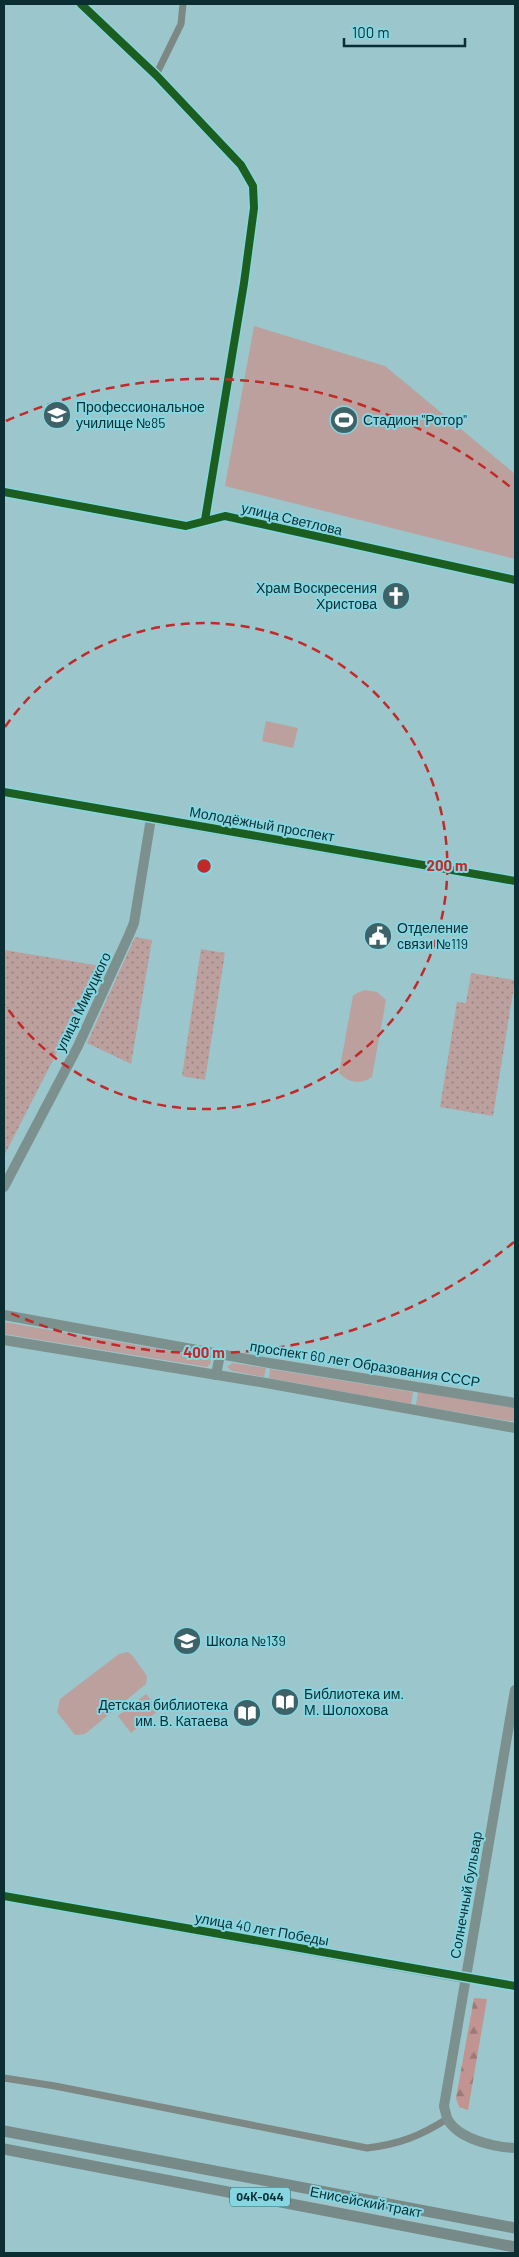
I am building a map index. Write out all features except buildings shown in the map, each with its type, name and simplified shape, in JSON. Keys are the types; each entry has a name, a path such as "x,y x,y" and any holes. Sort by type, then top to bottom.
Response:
{"main road":[{"name":"Молодёжный проспект","path":"151,818 515,881"},
{"name":"улица Микуцкого","path":"4,1186 78,1046 134,923 151,818"},
{"name":"проспект 60 лет Образования СССР","path":"4,1315 220,1354 515,1403"},
{"path":"4,1340 216,1374 515,1428"},
{"path":"216,1374 220,1354"},
{"name":"Солнечный бульвар","path":"447,2119 444,2106 515,1690"},
{"name":"улица 40 лет Победы","path":"4,1896 465,1978"},
{"path":"447,2119 459,2132 478,2140 515,2148"},
{"name":"Енисейский тракт","path":"4,2132 515,2228"},
{"name":"Енисейский тракт","path":"4,2149 515,2247"}],"street":[{"path":"81,4 156,75 241,165 253,186 255,202 244,283 205,520"},
{"path":"156,75 181,24 182,4"},
{"name":"улица Светлова","path":"4,492 186,526 225,516 515,580"},
{"name":"Молодёжный проспект","path":"4,792 151,818"},
{"name":"улица 40 лет Победы","path":"465,1978 515,1986"},
{"path":"4,2078 65,2088 367,2148 394,2144 423,2134 447,2119"}],"shaded area":[{"name":"Стадион \"Ротор\"","path":"254,326 385,366 515,474 515,559 225,486"},
{"path":"266,721 298,728 293,748 262,741"},
{"path":"135,937 152,940 131,1064 87,1043"},
{"path":"201,949 225,953 205,1080 182,1076"},
{"path":"4,950 101,966 4,1156"},
{"path":"471,973 515,980 493,1116 440,1107 457,1002 466,1003"},
{"path":"365,990 377,992 386,1000 372,1077 368,1080 355,1082 339,1073 353,996"},
{"path":"4,1322 205,1357 210,1359 211,1363 207,1367 4,1334"},
{"path":"232,1363 266,1368 264,1377 232,1371 227,1367"},
{"path":"270,1369 413,1392 411,1404 269,1378"},
{"path":"418,1392 515,1408 515,1422 416,1405"},
{"path":"128,1652 147,1676 146,1684 85,1734 75,1735 57,1712 60,1699 119,1654"},
{"path":"146,1694 159,1710 131,1733 118,1716"}],"green space":[{"path":"474,1998 487,1999 468,2110 459,2107 456,2098"}],"cycle path":[{"path":"81,4 156,75 241,165 253,186 254,208 244,283 205,520"},
{"path":"4,492 186,526 225,516 515,580"},
{"path":"4,792 515,881"},
{"path":"4,1896 515,1986"}],"place":[{"name":"Профессиональное училище №85","path":"57,415"},
{"name":"Стадион \"Ротор\"","path":"344,420"},
{"name":"Храм Воскресения Христова","path":"396,596"},
{"name":"Отделение связи №119","path":"378,936"},
{"name":"Школа №139","path":"187,1641"},
{"name":"Библиотека им. М. Шолохова","path":"285,1702"},
{"name":"Детская библиотека им. В. Катаева","path":"247,1713"}]}
